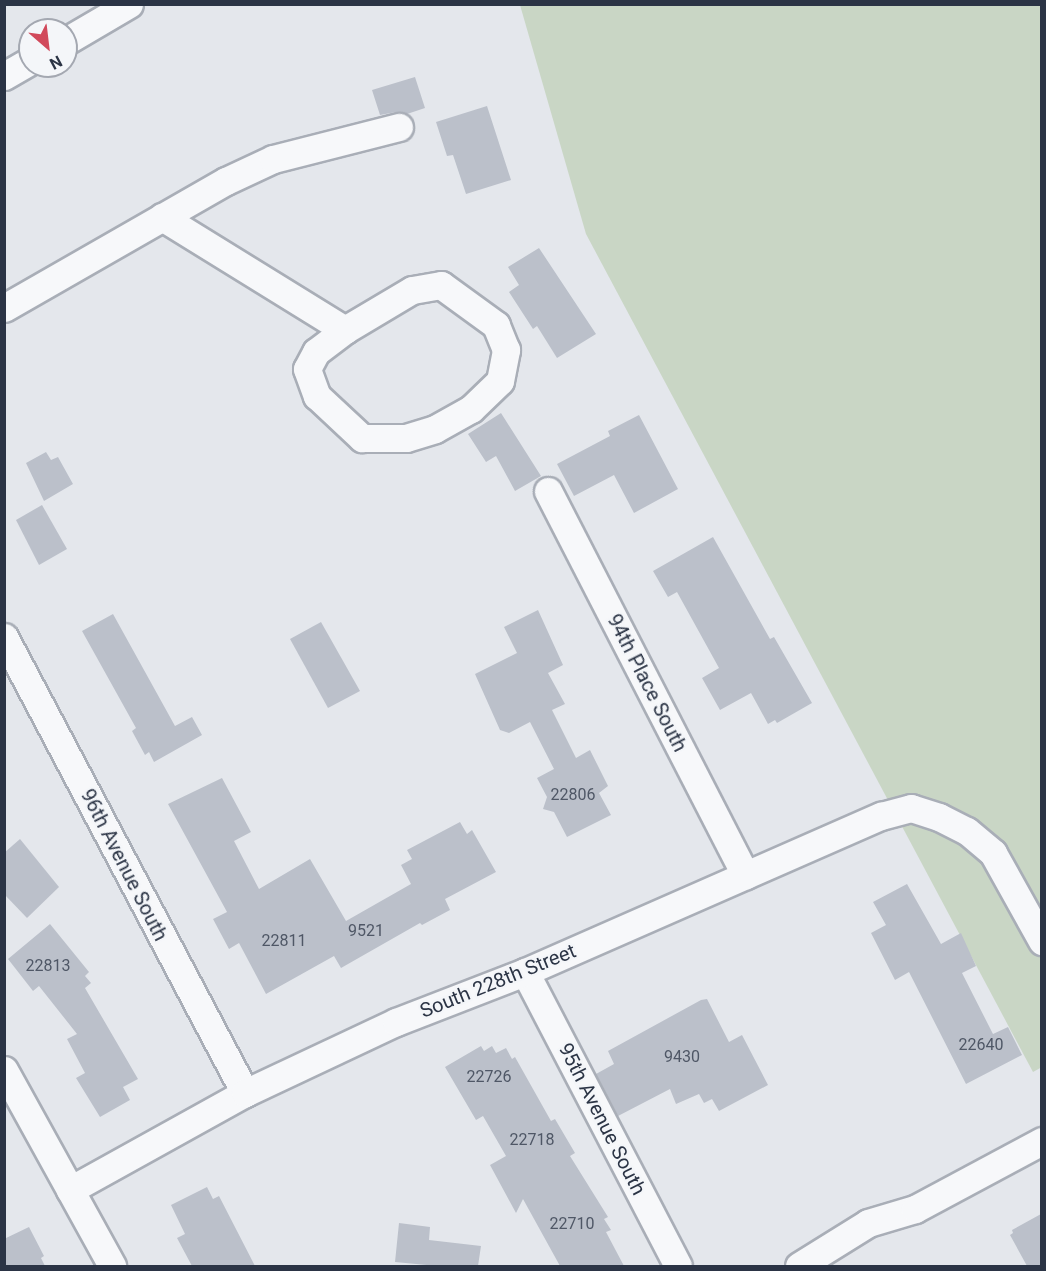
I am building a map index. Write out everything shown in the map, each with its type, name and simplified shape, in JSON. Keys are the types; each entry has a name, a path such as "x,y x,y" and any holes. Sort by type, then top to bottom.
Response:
{"street":[{"path":"78,34 129,4"},
{"path":"4,76 18,68"},
{"path":"4,308 225,181 273,159 399,127"},
{"path":"162,217 345,330"},
{"path":"441,285 496,325 506,350 500,381 471,409 435,429 406,438 362,438 317,396 307,369 316,352 345,330 412,290 441,285"},
{"name":"94th Place South","path":"548,491 745,875"},
{"name":"96th Avenue South","path":"4,637 245,1093"},
{"name":"South 228th Street","path":"70,1190 245,1093 396,1022 525,972 882,816 911,808 939,817 967,831 993,853 1041,941"},
{"name":"95th Avenue South","path":"525,972 678,1266"},
{"path":"4,1070 112,1266"},
{"path":"799,1266 868,1223 915,1209 1041,1142"}],"green space":[{"path":"520,5 1041,5 1042,1067 1033,1072 586,234"}],"building":[{"path":"415,77 425,108 407,114 396,112 380,115 372,90"},
{"path":"487,106 511,180 466,194 453,155 447,156 436,122"},
{"path":"539,248 596,334 557,358 537,326 533,329 509,292 519,285 508,267"},
{"path":"501,413 541,476 515,491 496,456 486,462 468,434"},
{"path":"639,415 678,489 634,513 614,475 574,496 557,464 610,436 608,431"},
{"path":"46,452 51,460 58,457 73,484 44,501 26,463"},
{"path":"42,505 67,549 39,565 16,520"},
{"path":"713,537 770,639 774,637 812,703 777,723 775,720 768,724 751,693 720,710 702,678 719,668 677,592 668,597 653,571"},
{"path":"538,610 563,665 548,673 565,704 552,710 576,758 590,750 608,786 599,793 611,815 567,837 554,812 543,809 547,797 537,778 554,769 530,722 509,733 500,730 475,674 517,653 504,627"},
{"path":"113,614 175,726 192,717 202,735 154,762 149,752 145,755 132,731 136,728 82,631"},
{"path":"321,622 360,691 328,708 290,639"},
{"path":"222,778 251,832 234,841 259,889 310,859 346,921 411,884 401,865 412,859 407,850 460,822 467,834 472,830 496,872 445,899 450,910 422,925 420,923 341,968 334,956 266,994 239,943 229,949 213,919 227,912 168,804"},
{"path":"20,839 59,887 27,918 4,894 4,853"},
{"path":"907,884 941,944 961,933 976,966 962,973 993,1034 1008,1027 1022,1055 966,1084 909,972 895,980 871,933 886,925 873,902"},
{"path":"50,924 89,972 85,976 91,983 85,988 138,1079 123,1087 130,1100 100,1117 76,1078 85,1073 67,1039 77,1034 39,986 33,991 8,959"},
{"path":"707,999 729,1042 742,1035 768,1085 719,1111 712,1099 704,1103 699,1094 676,1104 670,1089 618,1116 596,1074 614,1064 608,1051 701,1000"},
{"path":"481,1046 484,1051 492,1046 496,1053 506,1048 512,1059 515,1057 551,1121 555,1119 575,1153 570,1156 608,1217 604,1219 611,1230 606,1232 624,1266 560,1266 523,1199 516,1213 490,1165 506,1156 483,1116 476,1120 445,1067"},
{"path":"207,1187 213,1199 219,1196 255,1266 192,1266 177,1238 185,1234 171,1205"},
{"path":"1041,1214 1041,1266 1027,1266 1010,1235 1013,1233 1012,1230"},
{"path":"399,1223 430,1227 429,1240 481,1246 478,1266 437,1266 395,1262"},
{"path":"29,1227 44,1256 41,1258 45,1266 4,1266 4,1239"}]}
